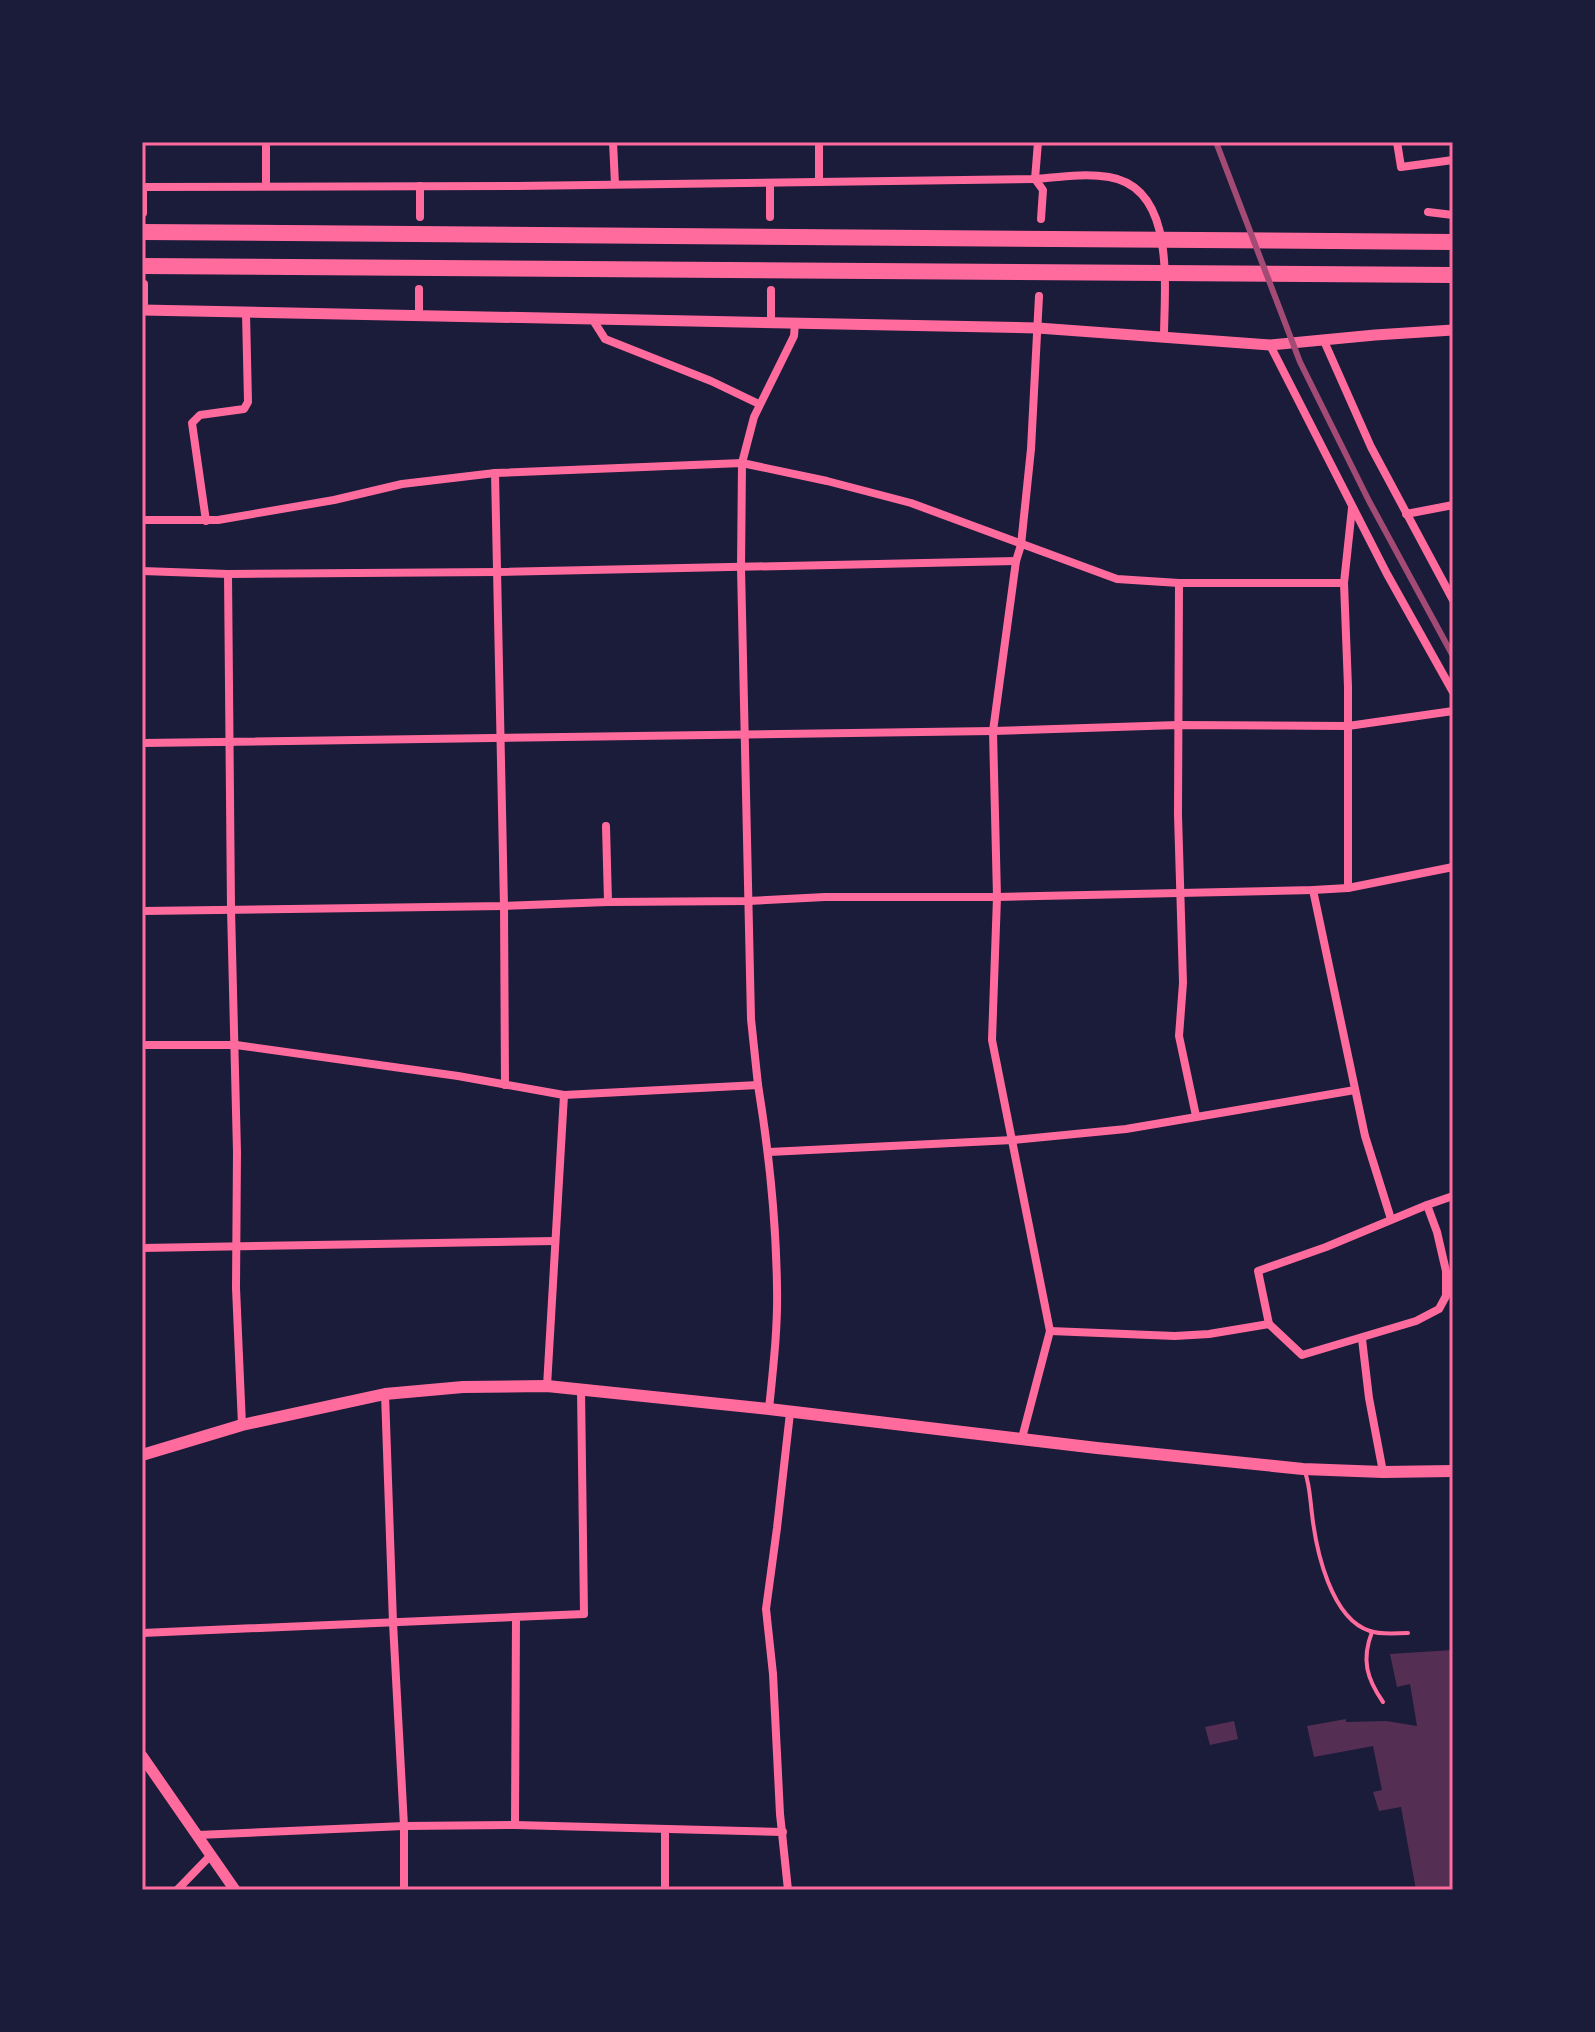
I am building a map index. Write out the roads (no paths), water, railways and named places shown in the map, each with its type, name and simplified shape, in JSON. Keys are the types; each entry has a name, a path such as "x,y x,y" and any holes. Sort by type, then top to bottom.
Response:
{"highway":[{"path":"142,232 1453,242"},
{"path":"142,266 1453,275"}],"main road":[{"path":"142,1455 242,1425 385,1394 463,1387 547,1386 1303,1469 1453,1471"}],"street":[{"path":"266,142 266,186"},
{"path":"613,142 615,184"},
{"path":"819,142 819,182"},
{"path":"1038,142 1035,179 1043,190 1041,219"},
{"path":"1397,142 1401,167 1453,160"},
{"path":"143,213 143,187 770,183 1035,179 1073,175 1110,177 1128,183 1145,196 1155,214 1164,249 1164,337"},
{"path":"770,183 770,217"},
{"path":"420,186 420,217"},
{"path":"1428,212 1453,215"},
{"path":"144,284 143,310 1038,328 1270,345 1453,330"},
{"path":"419,289 419,316"},
{"path":"771,290 771,323"},
{"path":"1022,1438 1050,1331 992,1040 997,897 993,731 1016,561 1021,545 1031,449 1039,296"},
{"path":"206,521 192,423 200,415 244,409 248,402 246,313"},
{"path":"593,320 605,339 711,381 759,404"},
{"path":"769,1409 777,1287 769,1152 751,1019 741,568 742,463 754,417 794,336 795,323"},
{"path":"1324,341 1371,447 1453,600"},
{"path":"1270,345 1352,508 1453,692"},
{"path":"142,520 206,521 334,500 402,484 495,473 742,463 911,503 1117,579 1179,583 1344,583"},
{"path":"495,473 505,1085"},
{"path":"1406,514 1453,505"},
{"path":"1348,888 1344,583 1352,508"},
{"path":"142,571 228,574 497,572 1016,561"},
{"path":"228,574 231,909 236,1045 236,1288 242,1425"},
{"path":"1179,583 1178,725 1183,983 1179,1036 1196,1116"},
{"path":"142,743 993,731 1178,725 1348,726 1453,711"},
{"path":"606,826 608,902"},
{"path":"142,911 1313,890 1348,888 1453,867"},
{"path":"1313,890 1365,1136 1391,1219"},
{"path":"142,1045 236,1045 458,1076 564,1095 758,1085"},
{"path":"769,1152 1013,1140 1126,1129 1355,1090"},
{"path":"547,1386 564,1095"},
{"path":"1427,1205 1446,1271 1446,1296 1439,1309 1416,1321 1302,1355 1269,1324 1258,1271 1326,1247 1391,1219 1427,1205 1453,1196"},
{"path":"142,1248 555,1241"},
{"path":"1050,1331 1175,1336 1269,1324"},
{"path":"1362,1339 1383,1472"},
{"path":"142,1633 584,1614 581,1389"},
{"path":"385,1394 404,1826 404,1890"},
{"path":"788,1890 766,1609 790,1413"},
{"path":"515,1825 516,1617"},
{"path":"144,1762 235,1890"},
{"path":"198,1835 404,1826 515,1825 783,1832"},
{"path":"665,1830 665,1890"},
{"path":"177,1890 211,1855"}],"lane":[{"path":"1303,1469 1310,1485 1312,1515 1325,1573 1337,1599 1353,1622 1372,1632 1408,1633"},
{"path":"1372,1632 1366,1659 1369,1682 1383,1702"}],"railway":[{"path":"1216,142 1300,362 1369,501 1453,656"}]}
